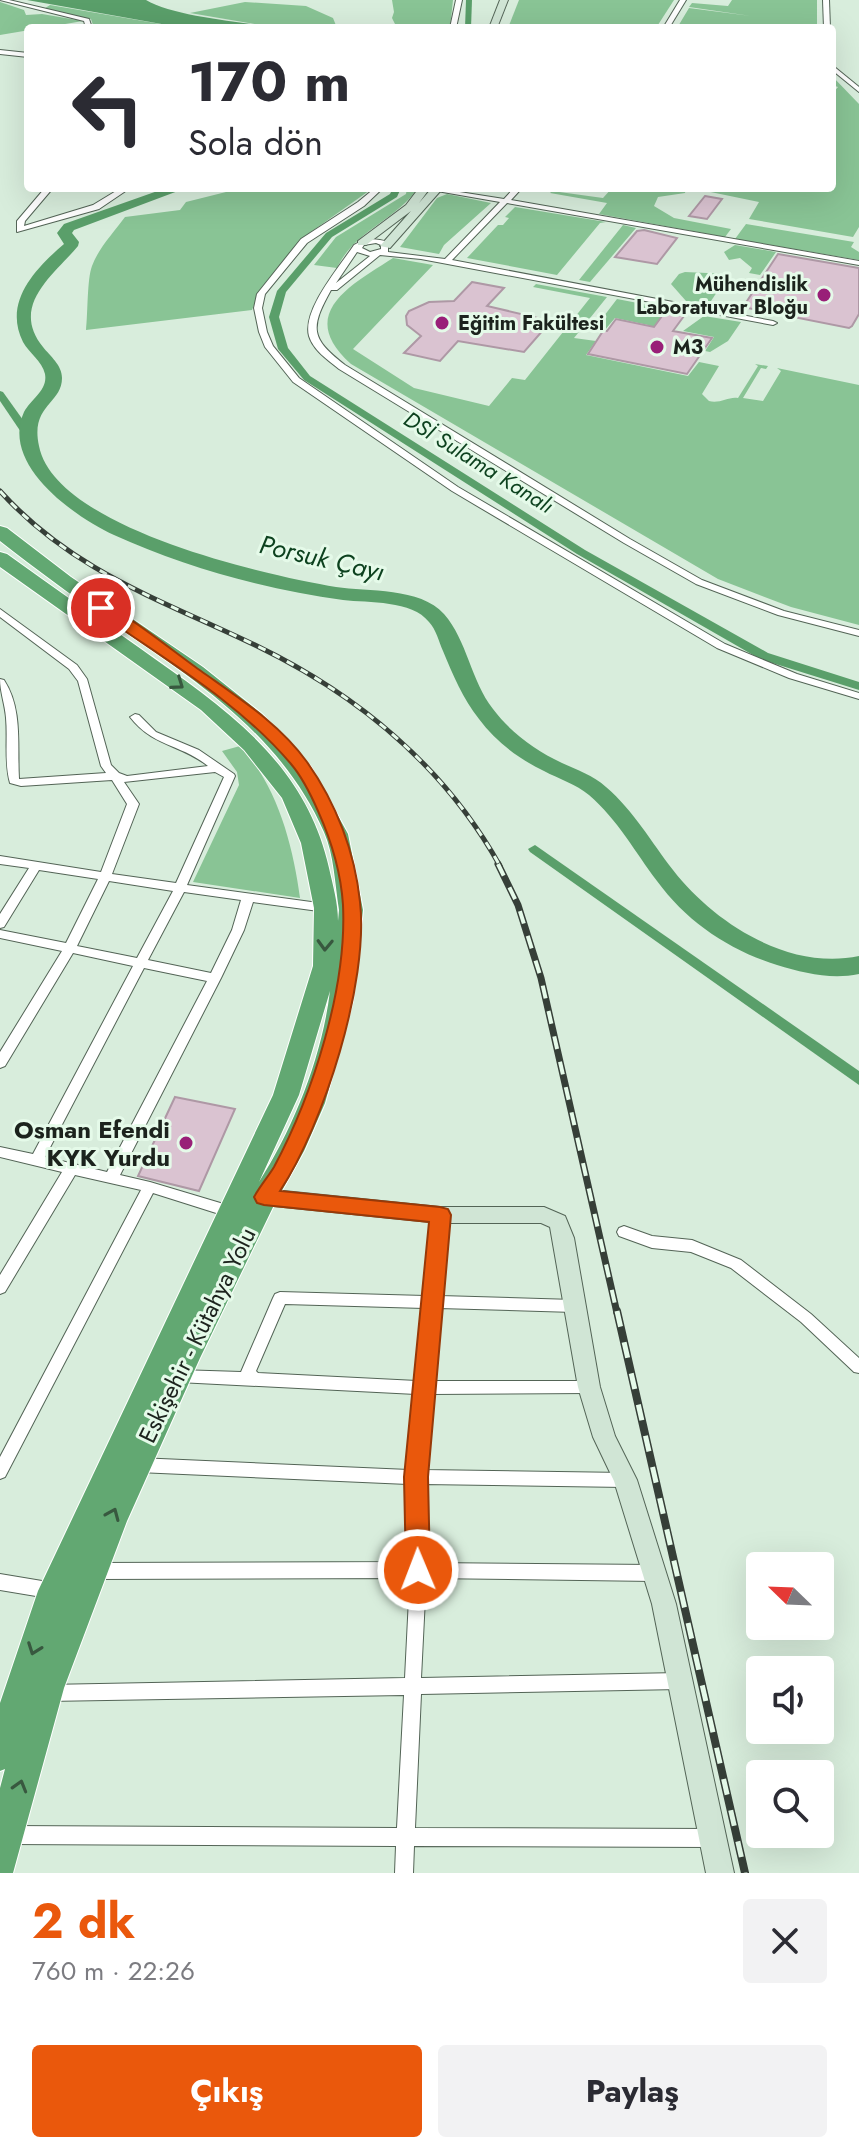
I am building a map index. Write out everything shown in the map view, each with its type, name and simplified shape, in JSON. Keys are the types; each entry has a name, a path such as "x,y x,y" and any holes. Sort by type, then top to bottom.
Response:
{"highway":[{"name":"Eskişehir - Kütahya Yolu","path":"0,532 76,590 257,718 299,762 315,786 338,837 352,903 350,964 333,1038 314,1098 282,1171 264,1197 177,1376 89,1571 46,1694 3,1848"},
{"name":"Eskişehir - Kütahya Yolu","path":"0,558 208,706 252,745 292,796 312,843 326,908 325,966 286,1095 54,1591 0,1754"}],"street":[{"path":"1,0 87,20 88,24"},
{"path":"454,24 459,0"},
{"path":"500,24 504,0"},
{"path":"500,24 514,0"},
{"path":"668,24 683,0"},
{"path":"826,0 827,24"},
{"path":"0,52 24,55"},
{"path":"836,70 859,90"},
{"path":"46,192 21,221 20,230 96,207 120,192"},
{"path":"374,192 304,241 261,294 258,308 269,347 296,380 455,489 721,646 793,676 859,696"},
{"path":"428,192 359,245 314,315 312,333 322,351 342,367 699,582 781,613 859,633"},
{"path":"326,295 383,250 430,192"},
{"path":"454,192 859,263"},
{"path":"446,262 514,192"},
{"path":"359,245 376,241 383,250"},
{"path":"359,245 362,253 383,250 773,323"},
{"path":"0,612 73,667 83,681 106,766 133,804 105,877 70,948 0,1063"},
{"path":"0,682 7,689 10,708 14,781 115,776 127,779 217,768"},
{"path":"36,1161 180,888 230,776 196,751 150,736 135,717"},
{"path":"0,860 326,908"},
{"path":"0,924 36,866"},
{"path":"111,1178 215,978 238,930 248,898"},
{"path":"0,934 215,978"},
{"path":"0,1152 150,1187 232,1212"},
{"path":"0,1288 71,1169"},
{"path":"0,1472 150,1187"},
{"path":"264,1197 440,1215 544,1215 558,1222 564,1238 589,1387 604,1437 625,1480 654,1573 720,1873"},
{"path":"404,1873 418,1570 416,1477 440,1215"},
{"path":"624,1232 652,1242 692,1246 736,1264 806,1318 859,1367"},
{"path":"255,1379 248,1373 280,1298 574,1306"},
{"path":"177,1376 426,1388 589,1387"},
{"path":"135,1465 416,1477 625,1480"},
{"path":"89,1571 654,1573"},
{"path":"0,1582 54,1591"},
{"path":"46,1694 680,1681"},
{"path":"3,1848 406,1837 713,1838"}],"shaded area":[{"path":"27,0 146,0 191,15 251,24 162,24"},
{"path":"392,0 453,0 450,24 395,24 392,18"},
{"path":"519,0 674,0 659,24 510,24"},
{"path":"732,0 817,0 817,24 679,24 689,8 751,16 689,7 692,3 728,6"},
{"path":"0,2 24,10 26,15 42,14 83,21 24,24 24,31 0,35"},
{"path":"245,2 306,6 333,18 335,24 255,24 190,13"},
{"path":"50,5 161,24 93,24 91,19 42,10"},
{"path":"836,80 859,104 859,227 853,237 749,219 759,202 711,192 836,192"},
{"path":"226,192 367,192 301,239 261,288 252,310 86,330 92,266 125,217 180,210 186,202"},
{"path":"415,192 364,235 344,255 337,268 314,265 336,237 406,194"},
{"path":"608,192 685,192 658,197 654,206 674,218 731,229 725,237 599,214 607,203 550,193 603,198"},
{"path":"447,194 491,203 444,245 439,254 400,247 437,198"},
{"path":"515,207 606,222 600,223 557,275 467,258 498,225 503,225 509,218 505,217"},
{"path":"746,224 854,242 851,247 859,252 859,260 735,239"},
{"path":"623,225 636,228 590,282 579,280"},
{"path":"735,245 776,252 760,275 749,273 752,268 740,258 729,260 724,252"},
{"path":"393,258 433,265 353,349 414,388 489,406 512,378 525,380 590,298 533,287 536,284 607,297 574,338 596,341 586,355 688,376 699,362 719,366 702,394 709,401 738,398 758,366 755,364 768,366 761,368 743,398 763,401 781,371 777,368 859,385 859,625 791,607 718,579 351,364 335,346 328,330 329,316 335,302 346,290"},
{"path":"685,272 729,274 709,304 686,301 671,284"},
{"path":"617,299 669,309 647,338 640,337 648,325 615,318 604,331 594,329"},
{"path":"704,316 741,322 728,341 710,352 705,351 714,337 683,331"},
{"path":"240,746 264,779 281,817 293,857 300,898 193,882 239,785 237,772 222,751"}],"building":[{"path":"705,196 722,199 707,219 689,216"},
{"path":"637,231 677,238 657,264 615,257"},
{"path":"778,254 859,268 859,314 852,326 849,328 743,307"},
{"name":"Eğitim Fakültesi","path":"472,282 504,288 487,306 551,321 524,352 458,341 440,361 404,353 421,336 407,325 409,311 429,302 454,301"},
{"name":"M3","path":"665,312 684,316 673,331 712,338 687,374 588,354 603,331 607,331 616,319 654,327"},
{"name":"Osman Efendi KYK Yurdu","path":"175,1097 235,1109 199,1191 138,1176"}],"waterway":[{"name":"DSİ Sulama Kanalı","path":"468,24 469,0"},
{"name":"Porsuk Çayı","path":"168,192 69,227 64,233 72,242 71,246 40,276 26,300 25,327 31,342 49,365 54,380 33,411 29,427 32,455 49,483 79,508 119,530 165,549 303,587 402,601 426,610 440,622 473,695 492,722 528,753 598,791 626,821 677,891 705,917 737,939 772,954 824,967 859,965"},
{"name":"DSİ Sulama Kanalı","path":"395,192 329,235 282,291 274,317 283,349 307,378 581,552 764,656 859,686"},
{"path":"0,394 29,436"},
{"path":"535,849 859,1079"}],"railway":[{"path":"0,491 28,519 88,564 294,665 364,711 426,766 478,830 500,866"},
{"path":"498,864 518,905 541,978 617,1313"},
{"path":"617,1311 745,1873"}],"place":[{"name":"Mühendislik Laboratuvar Bloğu","path":"824,295"},
{"name":"Eğitim Fakültesi","path":"442,323"},
{"name":"M3","path":"657,347"},
{"name":"Osman Efendi KYK Yurdu","path":"186,1143"}],"route":[{"path":"101,608 257,718 299,762 315,786 338,837 352,903 350,964 333,1038 314,1098 282,1171 264,1197 440,1215 416,1477 418,1570"}]}
